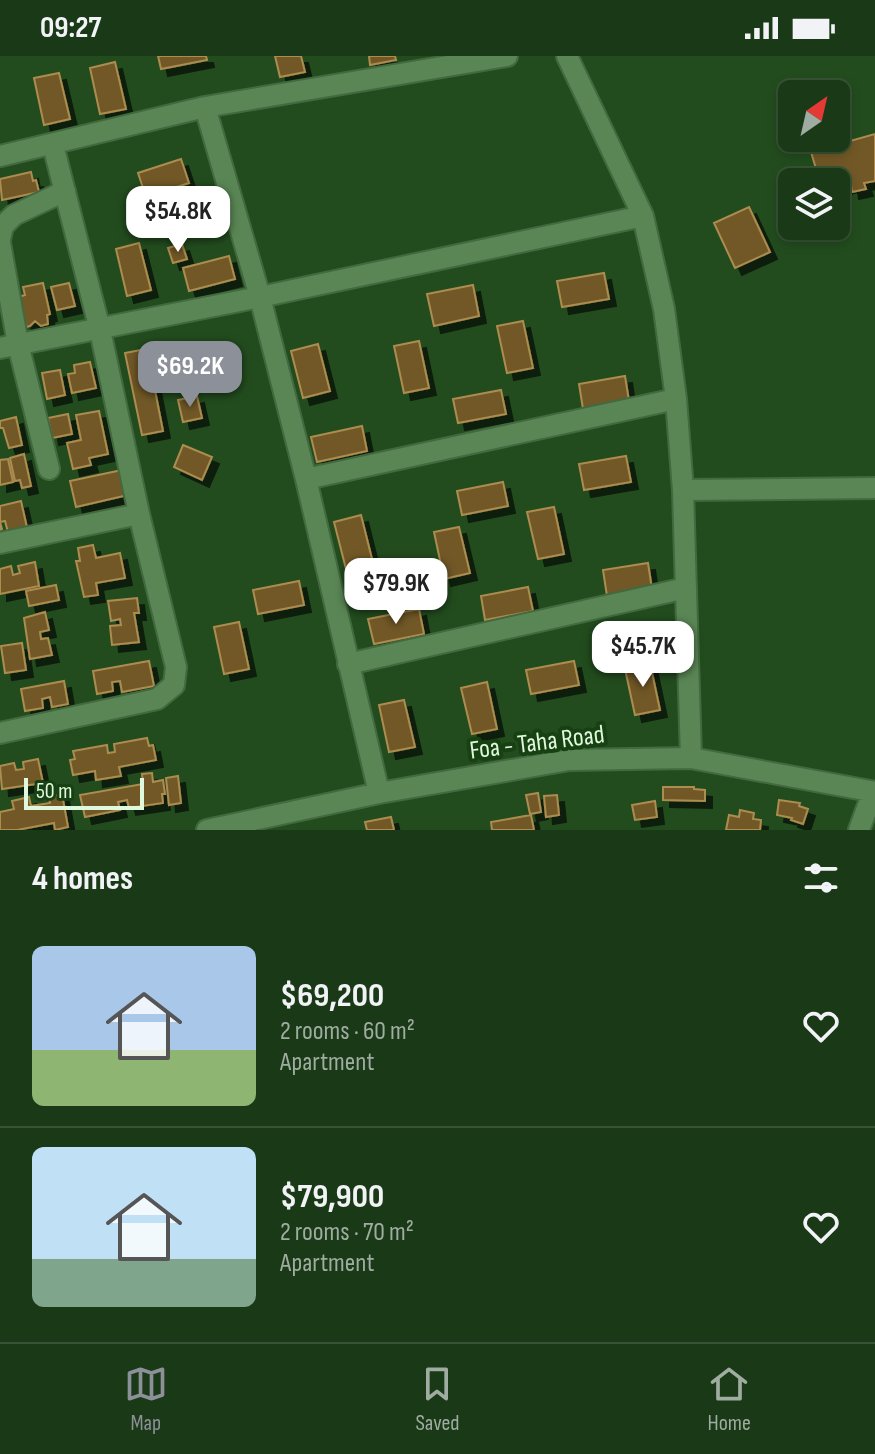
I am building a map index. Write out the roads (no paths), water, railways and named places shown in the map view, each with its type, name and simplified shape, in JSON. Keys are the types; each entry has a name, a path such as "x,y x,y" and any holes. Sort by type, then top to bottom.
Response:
{"street":[{"path":"0,156 205,107 507,56"},
{"path":"567,56 643,216 664,309 676,399 683,490 691,758"},
{"path":"205,107 260,297 379,793"},
{"path":"0,733 157,699 174,685 176,667 139,514 100,330 53,145"},
{"path":"49,469 9,346 0,241 3,226 14,215 65,191"},
{"path":"9,346 100,330 643,216"},
{"path":"306,479 676,399"},
{"path":"683,490 875,488"},
{"path":"0,543 139,514"},
{"path":"348,664 686,588"},
{"name":"Foa - Taha Road","path":"207,830 379,793 569,760 691,758 874,792"},
{"path":"859,830 874,792"}]}
